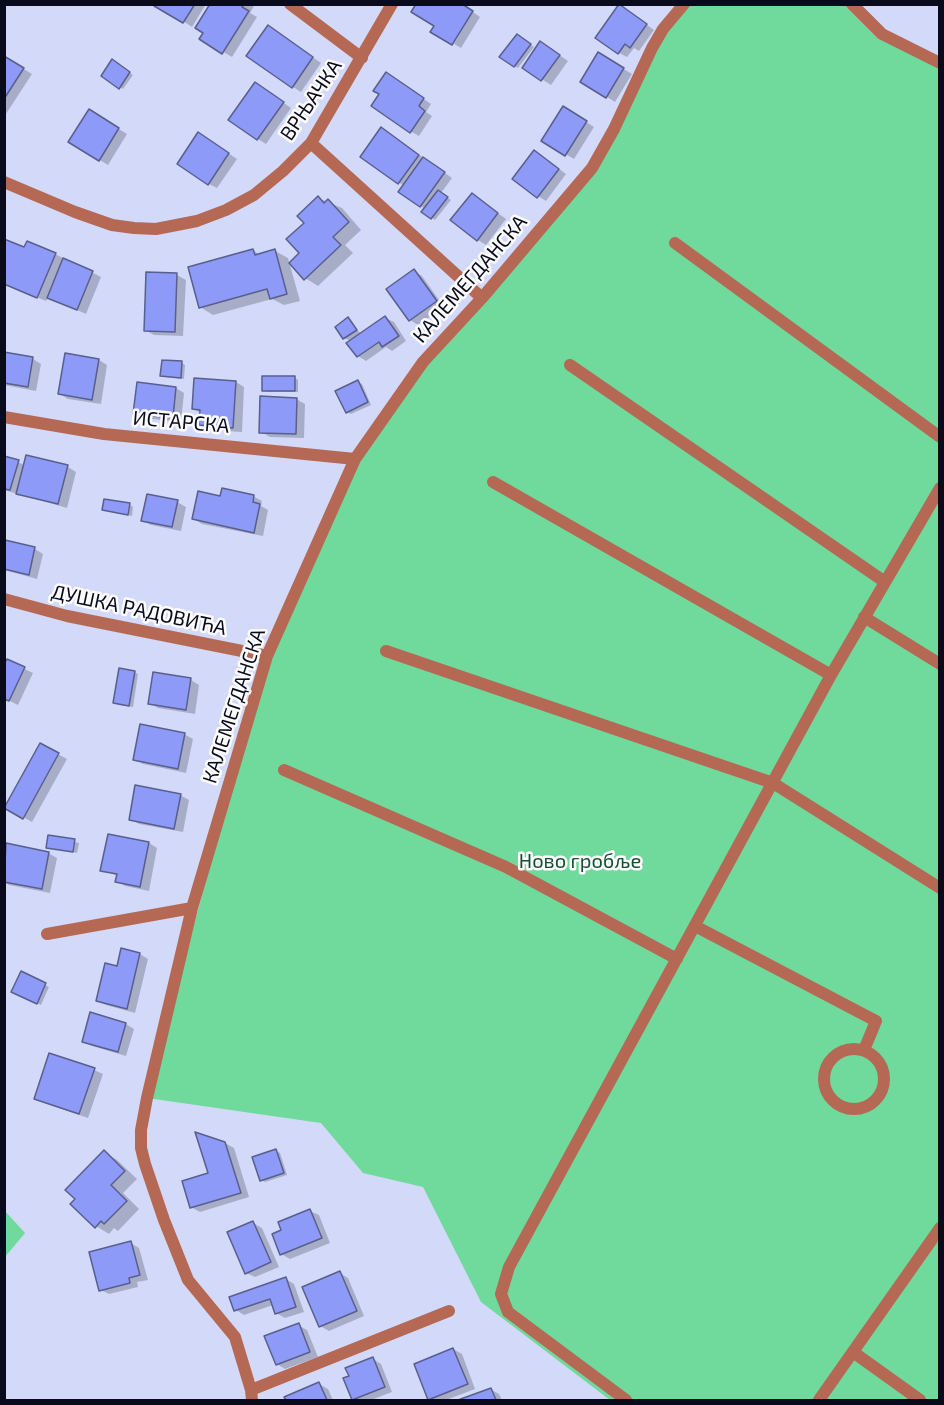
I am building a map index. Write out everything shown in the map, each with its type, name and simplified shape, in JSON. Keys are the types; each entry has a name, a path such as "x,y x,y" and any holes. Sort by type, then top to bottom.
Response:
{"street":[{"path":"290,4 362,58"},
{"name":"ВРЊАЧКА","path":"4,182 75,212 112,225 134,228 156,229 197,221 226,210 254,195 283,171 310,143 392,4"},
{"name":"КАЛЕМЕГДАНСКА","path":"252,1395 235,1337 188,1280 164,1220 141,1148 141,1130 192,908 267,656 355,459 423,362 482,298 592,168 614,129 652,48 663,29 684,4"},
{"path":"852,4 882,34 939,63"},
{"path":"310,143 482,298"},
{"path":"675,243 939,437"},
{"path":"570,365 885,582"},
{"name":"ИСТАРСКА","path":"4,417 104,434 355,459"},
{"path":"494,482 831,675"},
{"path":"626,1401 508,1312 501,1294 508,1267 831,675 939,488"},
{"name":"ДУШКА РАДОВИЋА","path":"4,599 67,616 267,656"},
{"path":"864,617 939,664"},
{"path":"386,651 773,783 939,888"},
{"path":"284,770 506,867 677,958"},
{"path":"47,934 192,908"},
{"path":"695,926 876,1021 864,1050"},
{"path":"854,1048 864,1050 880,1063 884,1083 881,1093 875,1101 866,1106 856,1109 846,1108 830,1097 824,1079 825,1070 829,1061 836,1054 854,1048"},
{"path":"819,1401 939,1228"},
{"path":"252,1395 449,1311"},
{"path":"853,1352 920,1401"}],"green space":[{"name":"Ново гробље","path":"684,5 852,5 882,34 939,63 939,1400 610,1400 481,1302 423,1187 363,1173 321,1123 147,1098 267,656 355,459 423,362 592,168 652,48"},
{"path":"5,1211 25,1233 5,1257"}],"building":[{"path":"155,4 195,4 183,23 154,6"},
{"path":"210,4 244,4 242,7 249,11 222,54 199,39 203,33 195,28"},
{"path":"416,4 462,4 473,11 452,45 430,32 434,26 411,12"},
{"path":"619,4 647,24 630,48 625,44 618,54 595,38"},
{"path":"268,25 313,57 292,88 246,56"},
{"path":"517,34 531,44 514,67 499,57"},
{"path":"540,41 560,55 541,81 522,68"},
{"path":"598,52 624,68 606,98 580,82"},
{"path":"4,56 24,68 4,99"},
{"path":"112,59 130,72 119,89 101,76"},
{"path":"386,72 424,98 419,106 425,111 410,133 371,106 379,94 373,91"},
{"path":"255,82 284,102 257,140 228,120"},
{"path":"563,106 587,121 565,156 541,141"},
{"path":"89,109 119,128 99,161 68,142"},
{"path":"381,127 419,155 398,184 360,157"},
{"path":"198,132 229,153 208,185 177,164"},
{"path":"534,150 559,169 537,198 512,179"},
{"path":"423,157 445,172 420,207 398,192"},
{"path":"438,190 448,197 431,219 421,212"},
{"path":"472,193 498,213 477,241 450,220"},
{"path":"318,196 324,203 328,199 349,222 333,237 341,245 304,280 289,263 299,253 286,239 304,223 297,216"},
{"path":"4,239 24,247 27,241 56,253 37,298 4,284"},
{"path":"253,249 255,255 275,249 287,294 270,299 267,289 199,308 188,267"},
{"path":"63,258 93,271 77,310 47,298"},
{"path":"414,269 437,301 409,321 386,289"},
{"path":"146,272 177,273 175,332 144,331"},
{"path":"385,316 399,336 382,347 379,342 357,357 346,343"},
{"path":"348,317 357,330 343,339 335,327"},
{"path":"4,352 33,357 28,387 4,383"},
{"path":"65,353 99,359 92,400 58,394"},
{"path":"162,360 182,361 181,378 160,376"},
{"path":"262,376 295,376 295,391 262,391"},
{"path":"194,378 236,381 233,428 199,425 200,410 192,409"},
{"path":"358,380 368,402 346,413 335,391"},
{"path":"137,382 176,387 173,418 133,414"},
{"path":"260,396 297,398 296,434 259,433"},
{"path":"26,455 68,465 58,504 16,494"},
{"path":"4,456 19,460 10,490 4,489"},
{"path":"222,488 254,495 253,502 260,504 254,533 192,519 198,491 220,496"},
{"path":"147,494 178,500 172,527 141,521"},
{"path":"104,499 130,503 128,515 102,510"},
{"path":"5,540 35,547 29,575 4,569"},
{"path":"7,659 25,667 9,701 4,699 4,664"},
{"path":"119,668 135,671 129,706 113,703"},
{"path":"153,672 191,678 186,710 148,704"},
{"path":"140,724 185,733 178,769 133,760"},
{"path":"40,743 59,753 23,819 4,808"},
{"path":"135,785 181,794 174,829 129,820"},
{"path":"108,834 149,842 140,887 115,882 117,874 100,871"},
{"path":"48,835 75,839 73,852 46,848"},
{"path":"6,843 49,852 42,889 4,882"},
{"path":"121,948 140,953 127,1009 96,1001 105,963 117,966"},
{"path":"21,971 46,983 37,1004 11,992"},
{"path":"90,1012 126,1023 118,1052 82,1042"},
{"path":"49,1053 95,1068 79,1114 34,1099"},
{"path":"195,1132 225,1142 241,1193 190,1208 182,1181 208,1173"},
{"path":"276,1149 284,1173 260,1181 252,1157"},
{"path":"104,1150 125,1171 111,1185 127,1201 104,1224 101,1221 95,1228 70,1204 75,1199 65,1190"},
{"path":"310,1209 322,1238 280,1255 272,1234 281,1230 278,1222"},
{"path":"253,1221 271,1262 245,1274 227,1232"},
{"path":"131,1241 140,1275 129,1278 130,1283 99,1291 89,1252"},
{"path":"340,1271 357,1311 319,1327 302,1287"},
{"path":"286,1277 296,1307 275,1314 270,1299 234,1311 229,1297"},
{"path":"299,1323 310,1352 276,1365 264,1336"},
{"path":"453,1348 468,1384 428,1400 414,1364"},
{"path":"373,1357 385,1387 352,1400 343,1378 349,1376 345,1368"},
{"path":"319,1382 327,1400 286,1400 284,1397"},
{"path":"491,1388 496,1400 458,1400"}]}
